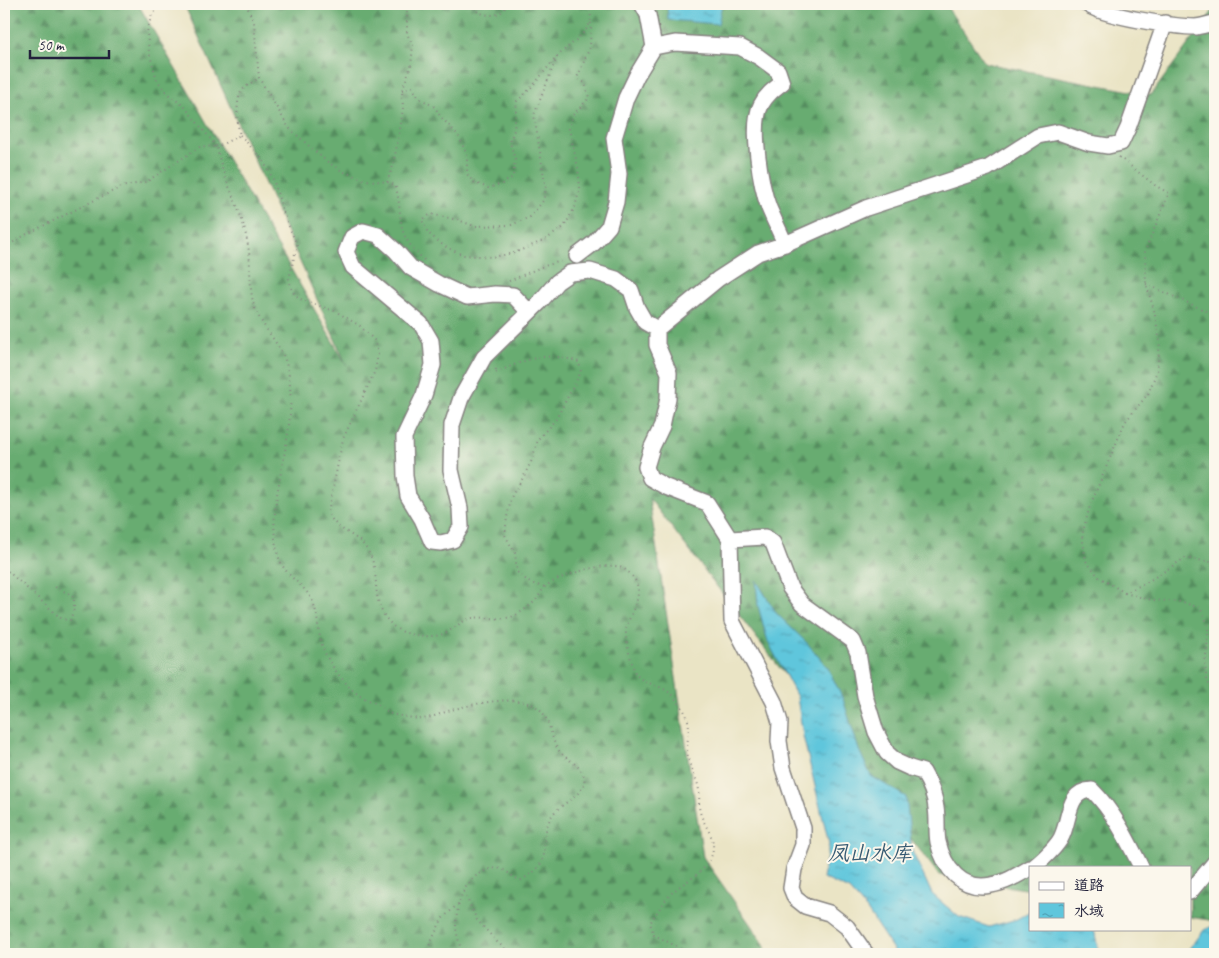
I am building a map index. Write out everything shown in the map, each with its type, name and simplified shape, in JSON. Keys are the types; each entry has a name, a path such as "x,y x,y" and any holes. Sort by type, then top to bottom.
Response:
{"street":[{"path":"577,256 594,243 609,226 616,202 619,174 614,138 626,98 637,75 654,48 648,15 642,4"},
{"path":"1087,4 1093,9 1132,19 1196,27 1215,23"},
{"path":"657,329 718,279 758,253 785,244 866,208 988,168 1038,136 1058,132 1089,143 1108,146 1121,143 1165,23"},
{"path":"654,48 676,43 740,48 759,57 778,72 782,83 769,93 760,107 757,128 760,171 769,207 785,244"},
{"path":"529,312 513,295 495,294 466,297 439,284 412,268 378,235 363,231 352,237 346,252 353,266 421,324 431,340 432,365 424,395 404,437 405,476 408,496 422,519 432,542 441,543 453,540 461,527 460,508 451,470 452,425 461,398 484,357 529,312 557,282 570,272 590,271 616,279 631,290 637,308 645,322 657,329"},
{"path":"657,329 658,345 670,373 668,398 662,426 652,447 646,467 650,478 666,487 707,503 730,539 732,621 774,702 780,722 779,741 783,768 803,828 803,845 794,869 791,888 795,898 805,906 829,913 847,927 866,954"},
{"path":"730,539 765,537 774,543 790,588 802,604 853,641 858,653 865,696 876,732 888,753 897,762 923,772 930,783 936,806 938,840 941,853 943,860 956,878 973,884 990,886 1008,880 1029,869"},
{"path":"1035,866 1047,856 1060,839 1073,798 1082,790 1092,790 1104,802 1117,820 1140,866"},
{"path":"1192,890 1215,862"}],"path":[{"path":"161,4 152,14 147,32 149,52 157,80 168,94 184,106 217,147 219,162 243,225 249,250 251,290 255,308 286,360 292,395 283,465 275,502 274,525 278,554 284,571 300,584 312,600 321,644 331,662 346,682 362,696 378,704 390,714 422,719 464,707 511,700 526,702 539,708 545,717 557,748 566,758 577,765 584,774 584,784 580,791 552,815 547,827 541,866 531,875 521,880 514,878 501,869 490,868 478,874 468,883 459,903 456,929 462,954"},
{"path":"246,4 254,23 259,78 289,128 326,161 342,171 365,180 387,182 395,185 399,196 402,228 410,246 425,262"},
{"path":"387,182 393,166 403,108 402,90 410,66 413,45 408,34 408,4"},
{"path":"470,4 478,13 491,15 500,13 509,4"},
{"path":"557,57 534,115 546,188 543,201 530,217 511,225 474,226 431,214 422,220 428,233 444,246 463,255 493,257 514,253 546,240 564,227 575,207 580,188 578,168 568,129 572,116 588,98 584,83 577,78 590,47 591,19 586,4"},
{"path":"402,90 412,87 419,98 435,108 458,136 467,155 466,174 473,182 488,188 502,184 513,177 515,160 510,142 514,130 517,101 530,90 557,57 584,32 591,19"},
{"path":"259,78 240,93 237,124 240,136 262,159 273,179 296,245 289,278 292,290 300,299 337,312 360,326 375,341 378,354 375,371 344,438 328,512 339,528 358,539 368,550 376,570 376,594 382,613 394,628 409,634 430,637 442,635 471,618 496,620 516,615 534,602 545,587 559,578 598,568 615,566 626,570 636,580 638,593 636,604 625,632 634,672 641,680 651,682 667,691 682,707 690,725 687,755 700,791 700,812 713,838 712,854 707,865 670,895 650,923 654,935 692,954"},
{"path":"4,245 9,245 121,187 146,182 201,146 217,147 240,136"},
{"path":"1108,146 1129,166 1169,193 1145,251 1146,284 1154,310 1160,342 1157,371 1148,394 1125,422 1090,506 1082,535 1086,560 1099,577 1125,593 1152,600 1182,602 1200,608 1208,625 1205,676 1215,692"},
{"path":"508,281 541,267 577,256"},
{"path":"1146,284 1215,315"},
{"path":"497,364 494,373 528,359 549,356 579,362 581,372 556,419 538,438 532,460 524,478 512,495 507,517 505,535 515,553 517,572 530,583 545,587"},
{"path":"1125,593 1149,581 1185,558 1215,564"},
{"path":"4,568 62,619 70,620 74,609 74,597 67,592 58,590 53,584"},
{"path":"464,892 477,920 498,943 512,954"},
{"path":"425,954 442,920 459,903"}],"green space":[{"path":"4,4 138,4 347,366 184,4 945,4 985,63 1151,95 1215,8 1215,921 1192,917 1192,866 1029,866 1029,890 939,875 649,498 703,857 764,944 767,954 4,954"}],"water":[{"path":"667,4 722,4 718,24 668,20"},
{"name":"凤山水库","path":"756,580 777,614 807,643 828,668 843,699 859,750 871,776 906,797 912,851 932,894 959,917 989,927 1017,919 1029,912 1029,930 1094,930 1098,949 1112,954 896,954 867,910 849,890 823,878 829,844 803,736 797,697 768,642 758,606"},
{"path":"1215,925 1215,954 1186,954 1204,930"}]}
